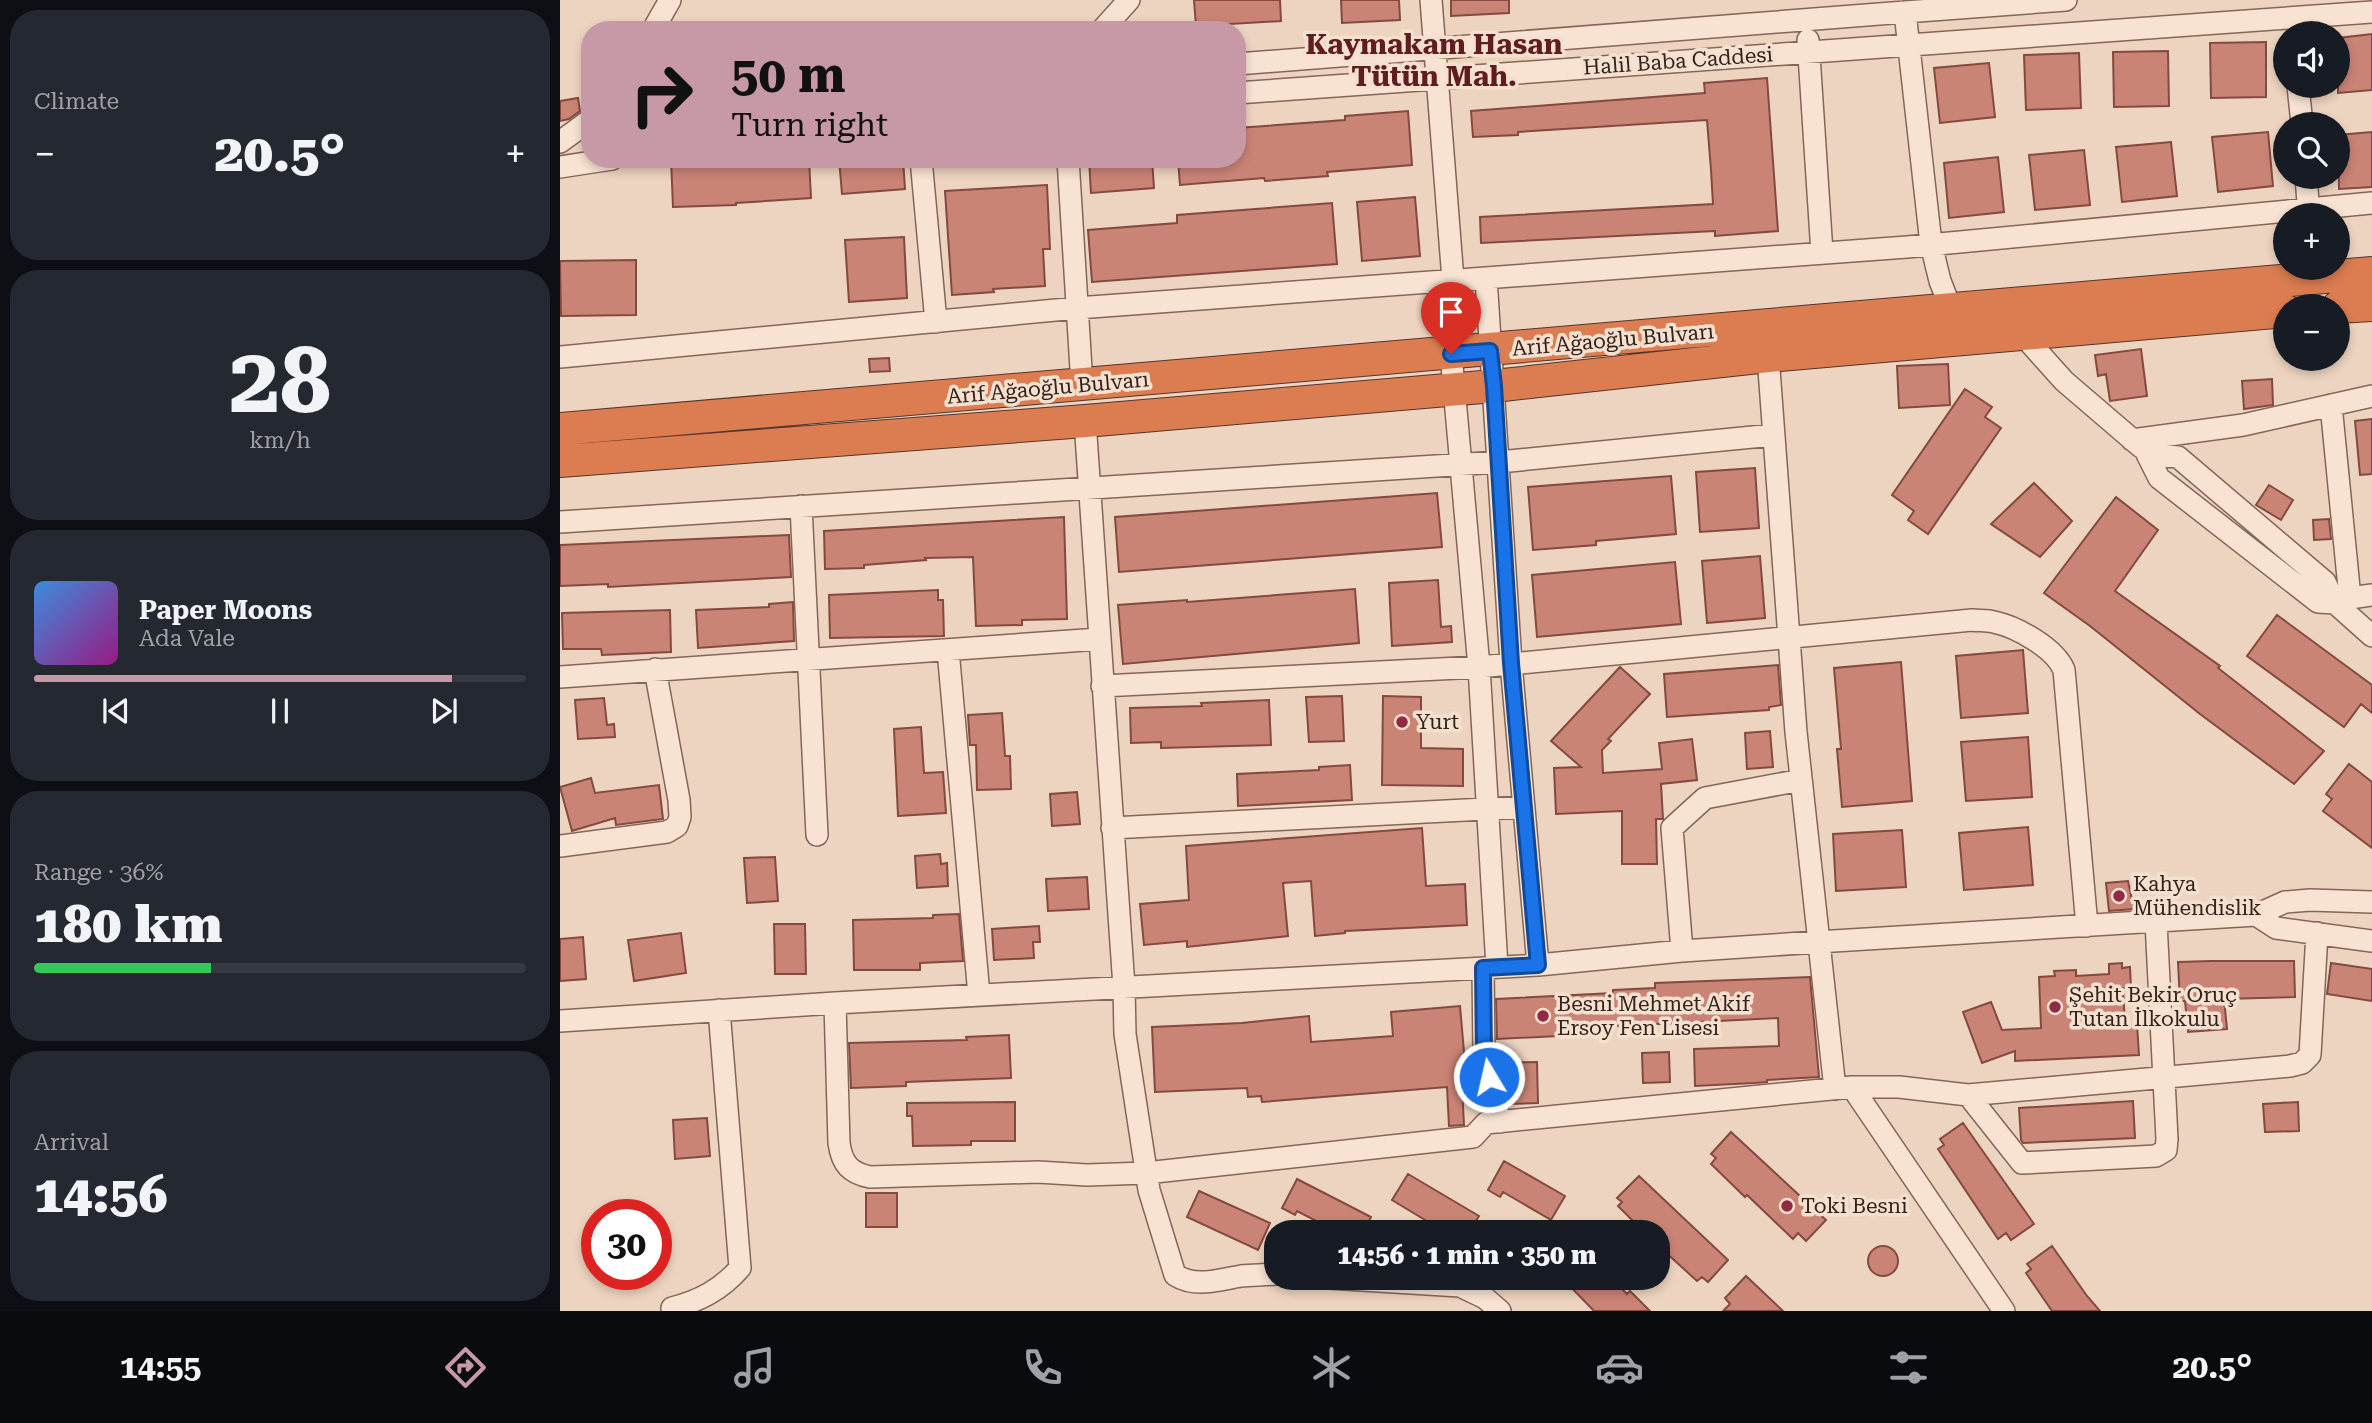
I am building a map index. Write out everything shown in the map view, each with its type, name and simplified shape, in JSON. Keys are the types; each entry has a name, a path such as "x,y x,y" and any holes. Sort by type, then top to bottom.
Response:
{"highway":[{"name":"Arif Ağaoğlu Bulvarı","path":"2350,273 2372,273"},
{"name":"Arif Ağaoğlu Bulvarı","path":"560,429 1490,351 2273,277"},
{"path":"2350,306 2372,305"},
{"name":"Arif Ağaoğlu Bulvarı","path":"560,461 1494,386 1768,356 2273,312"}],"street":[{"path":"658,21 670,0"},
{"path":"1110,21 1129,0"},
{"path":"1430,0 1450,281 1451,354 1479,667 1488,809 1490,968 1484,1055 1500,1122"},
{"path":"1246,63 2066,0"},
{"path":"1905,12 1931,244 1940,281 1951,309"},
{"name":"Halil Baba Caddesi","path":"1246,92 1909,45 2292,14 2372,12"},
{"path":"1807,20 1822,253"},
{"path":"560,142 581,127"},
{"path":"560,167 581,164"},
{"path":"922,168 936,322"},
{"path":"1069,168 1082,385"},
{"path":"2350,206 2372,203"},
{"path":"560,357 1077,309 1822,253 2273,215"},
{"path":"1486,278 1511,663 1538,965"},
{"path":"2022,334 2064,381 2140,447 2159,478 2318,602 2372,595"},
{"path":"1768,356 1789,639 1817,942 1843,1088 2004,1311"},
{"path":"2140,447 2372,396"},
{"path":"2331,405 2342,600 2372,636"},
{"path":"1084,421 1124,987 1125,1034 1149,1190 1175,1275 1185,1281 1202,1283 1264,1275"},
{"path":"560,522 1499,462 1773,435"},
{"path":"801,506 817,835"},
{"path":"1102,686 1479,667 1972,620 1994,622 2039,642 2059,658 2064,670 2087,926"},
{"path":"560,677 1099,639"},
{"path":"948,650 979,995"},
{"path":"560,846 667,832 677,826 680,817 679,800 655,669"},
{"path":"1682,951 1672,828 1705,798 1801,780"},
{"path":"1112,828 1524,807"},
{"path":"560,1021 835,1003 1538,965 1682,951 2256,915 2285,902 2310,900 2372,902"},
{"path":"2256,915 2276,928 2372,941"},
{"path":"1968,1095 2022,1163 2156,1156 2166,1150 2168,1139 2156,922"},
{"path":"835,1003 839,1143 841,1157 848,1168 857,1174 870,1177 1038,1172 1087,1175 1146,1173 1473,1137 1486,1123 1843,1088 1899,1087 1968,1095 2290,1066 2301,1063 2310,1055 2317,933"},
{"path":"671,1308 697,1301 730,1279 740,1268 719,1010"},
{"path":"1470,1290 1500,1311"}],"building":[{"path":"1194,0 1280,0 1281,21 1196,21"},
{"path":"1341,0 1399,0 1400,20 1342,23"},
{"path":"1451,0 1509,0 1509,13 1451,16"},
{"path":"2372,34 2372,90 2350,92 2350,37"},
{"path":"2266,42 2266,97 2211,98 2210,43"},
{"path":"2168,51 2169,106 2114,107 2113,52"},
{"path":"2079,53 2081,108 2026,110 2024,55"},
{"path":"1989,63 1995,117 1940,123 1934,68"},
{"path":"1767,78 1778,231 1715,236 1715,231 1481,243 1480,217 1713,204 1711,170 1707,120 1473,137 1471,111 1705,93 1704,83"},
{"path":"578,98 580,111 569,119 560,121 560,101"},
{"path":"1408,111 1412,165 1327,172 1328,176 1180,185 1179,168 1246,168 1246,127 1345,120 1345,116"},
{"path":"2268,132 2273,186 2218,192 2212,137"},
{"path":"2372,132 2372,187 2350,188 2350,134"},
{"path":"2171,142 2177,196 2122,202 2116,147"},
{"path":"2084,150 2090,205 2035,210 2029,155"},
{"path":"1998,157 2004,212 1949,218 1944,163"},
{"path":"671,168 809,168 811,198 736,205 673,207"},
{"path":"840,168 904,168 905,189 842,194"},
{"path":"1090,168 1153,168 1154,188 1091,193"},
{"path":"1047,185 1050,249 1043,249 1045,286 952,295 945,191"},
{"path":"1415,197 1420,256 1362,261 1357,202"},
{"path":"1332,203 1337,264 1092,282 1088,230 1177,223 1177,215"},
{"path":"904,237 907,298 849,302 845,240"},
{"path":"636,260 636,315 561,316 560,261"},
{"path":"2141,349 2147,396 2110,401 2106,374 2098,376 2095,355"},
{"path":"889,358 890,371 870,372 869,359"},
{"path":"1948,364 1950,405 1899,408 1897,366"},
{"path":"2272,379 2273,405 2244,409 2242,381"},
{"path":"1965,389 1992,407 1985,417 2001,428 1928,534 1908,520 1914,511 1892,495"},
{"path":"2372,419 2372,474 2360,475 2355,421"},
{"path":"1755,468 1759,528 1700,532 1696,472"},
{"path":"1671,476 1676,534 1533,550 1528,487"},
{"path":"2034,483 2072,521 2040,557 1991,524"},
{"path":"2269,485 2293,500 2281,520 2256,505"},
{"path":"1437,493 1442,547 1119,572 1115,517"},
{"path":"2116,497 2158,530 2115,591 2220,666 2218,668 2324,751 2294,784 2044,593"},
{"path":"1064,517 1067,619 1022,620 1022,625 976,626 973,557 925,558 926,560 864,565 864,568 825,569 824,531"},
{"path":"2329,519 2331,539 2314,540 2313,520"},
{"path":"789,535 791,577 608,587 608,584 560,586 560,545"},
{"path":"1760,556 1765,618 1707,623 1702,561"},
{"path":"1675,562 1681,624 1537,637 1532,575"},
{"path":"1438,580 1441,627 1451,626 1452,642 1392,646 1389,583"},
{"path":"1355,589 1359,643 1123,664 1118,605"},
{"path":"938,590 938,600 943,600 944,636 830,638 829,595"},
{"path":"793,602 794,641 698,648 696,610 769,607 769,604"},
{"path":"670,610 671,652 602,655 601,649 563,649 562,613"},
{"path":"2277,615 2372,685 2372,713 2361,704 2344,727 2247,656"},
{"path":"2023,650 2028,713 1961,718 1956,656"},
{"path":"1901,662 1912,801 1842,807 1837,749 1841,749 1834,668"},
{"path":"1778,665 1781,705 1769,707 1769,710 1667,717 1664,674"},
{"path":"1620,667 1650,694 1608,739 1611,741 1602,750 1603,773 1662,769 1659,743 1692,739 1697,780 1661,784 1663,819 1656,819 1657,864 1622,864 1622,811 1556,814 1554,768 1581,767 1551,741"},
{"path":"1342,696 1344,741 1309,742 1306,697"},
{"name":"Yurt","path":"1383,696 1421,697 1421,748 1463,749 1463,786 1382,785"},
{"path":"604,698 607,725 614,724 615,737 578,739 575,700"},
{"path":"1269,700 1271,745 1161,748 1161,742 1131,743 1130,708 1202,706 1201,703"},
{"path":"1002,713 1005,756 1010,756 1011,789 977,790 976,745 970,745 968,715"},
{"path":"921,727 924,773 943,772 946,813 898,816 894,729"},
{"path":"1770,731 1773,767 1747,769 1745,733"},
{"path":"2028,737 2032,797 1966,801 1961,742"},
{"path":"2349,764 2372,782 2372,848 2323,811 2332,799 2326,794"},
{"path":"1350,765 1352,800 1238,806 1237,774 1319,770 1319,767"},
{"path":"591,778 595,793 659,785 663,819 616,825 615,818 572,831 560,787"},
{"path":"1077,792 1080,824 1052,826 1050,794"},
{"path":"2028,827 2033,885 1964,890 1959,833"},
{"path":"1422,828 1426,886 1465,884 1467,925 1345,931 1315,936 1311,881 1283,883 1288,936 1187,947 1187,941 1144,945 1140,904 1189,900 1186,846"},
{"path":"1902,830 1906,887 1836,891 1833,834"},
{"path":"940,854 941,864 947,863 948,886 917,888 915,856"},
{"path":"775,857 778,901 747,903 744,858"},
{"path":"1087,877 1089,909 1048,911 1046,879"},
{"name":"Kahya Mühendislik","path":"2128,881 2134,909 2109,911 2106,883"},
{"path":"959,914 963,961 920,963 920,970 854,970 853,920 933,918 933,915"},
{"path":"774,924 805,924 806,974 775,974"},
{"path":"1039,926 1040,942 1033,942 1034,958 994,960 992,929"},
{"path":"681,933 686,973 634,981 628,940"},
{"path":"583,937 586,979 560,981 560,939"},
{"path":"2294,961 2295,997 2224,999 2227,1029 2188,1032 2185,1001 2180,1001 2178,962"},
{"name":"Şehit Bekir Oruç Tutan İlkokulu","path":"2122,963 2122,968 2130,967 2131,988 2123,988 2125,1025 2137,1024 2139,1055 2015,1061 2015,1051 1982,1063 1963,1012 1991,1002 2002,1030 2041,1028 2039,977 2055,976 2054,971 2076,970 2076,976 2109,974 2109,964"},
{"path":"2331,963 2372,969 2372,1001 2327,994"},
{"path":"1810,977 1819,1077 1695,1086 1694,1049 1779,1046 1778,1018 1597,1027 1598,1034 1497,1039 1496,999 1613,993 1613,990 1655,988 1655,983"},
{"path":"1460,1006 1467,1086 1462,1086 1464,1125 1449,1126 1447,1087 1262,1102 1261,1096 1248,1097 1247,1088 1155,1092 1152,1027 1242,1023 1309,1016 1311,1042 1393,1036 1391,1012"},
{"path":"1009,1035 1011,1078 906,1082 906,1086 851,1088 849,1043 967,1040 966,1037"},
{"path":"1669,1052 1670,1082 1643,1083 1642,1053"},
{"path":"1537,1062 1538,1103 1509,1104 1499,1063"},
{"path":"2133,1101 2135,1138 2023,1143 2021,1140 2019,1108"},
{"path":"1015,1102 1015,1141 971,1141 971,1145 913,1146 912,1116 907,1116 907,1103"},
{"path":"2298,1102 2299,1131 2265,1132 2263,1104"},
{"path":"707,1118 710,1156 675,1159 673,1120"},
{"path":"1963,1123 2034,1224 2011,1240 2006,1233 1998,1239 1938,1149 1944,1145 1940,1139"},
{"path":"1731,1132 1826,1220 1806,1241 1798,1233 1793,1239 1711,1164 1716,1158 1711,1154"},
{"path":"1504,1161 1565,1196 1551,1220 1503,1192 1500,1197 1488,1190"},
{"path":"1408,1174 1479,1216 1476,1220 1425,1220 1392,1200"},
{"path":"1639,1176 1728,1260 1708,1282 1702,1277 1697,1281 1670,1256 1670,1220 1632,1220 1618,1206 1622,1202 1617,1198"},
{"path":"1297,1179 1371,1217 1370,1220 1315,1220 1297,1211 1295,1215 1282,1208"},
{"path":"1199,1191 1264,1220 1264,1236 1258,1250 1187,1217"},
{"path":"866,1193 897,1193 897,1227 866,1227"},
{"path":"1883,1246 1894,1250 1898,1261 1894,1272 1883,1276 1872,1272 1868,1261 1872,1250"},
{"path":"2052,1246 2100,1311 2052,1311 2026,1273 2031,1269 2027,1264"},
{"path":"1746,1276 1783,1311 1723,1311 1730,1304 1725,1298"},
{"path":"1574,1290 1623,1290 1627,1294 1630,1291 1650,1311 1594,1311"}],"place":[{"name":"Yurt","path":"1402,722"},
{"name":"Kahya Mühendislik","path":"2119,896"},
{"name":"Şehit Bekir Oruç Tutan İlkokulu","path":"2055,1007"},
{"name":"Besni Mehmet Akif Ersoy Fen Lisesi","path":"1543,1016"},
{"name":"Toki Besni","path":"1787,1206"}],"district":[{"name":"Kaymakam Hasan Tütün Mah.","path":"1434,60"}],"route":[{"path":"1451,354 1490,351 1511,663 1538,965 1483,968 1484,1055 1489,1077"}]}
